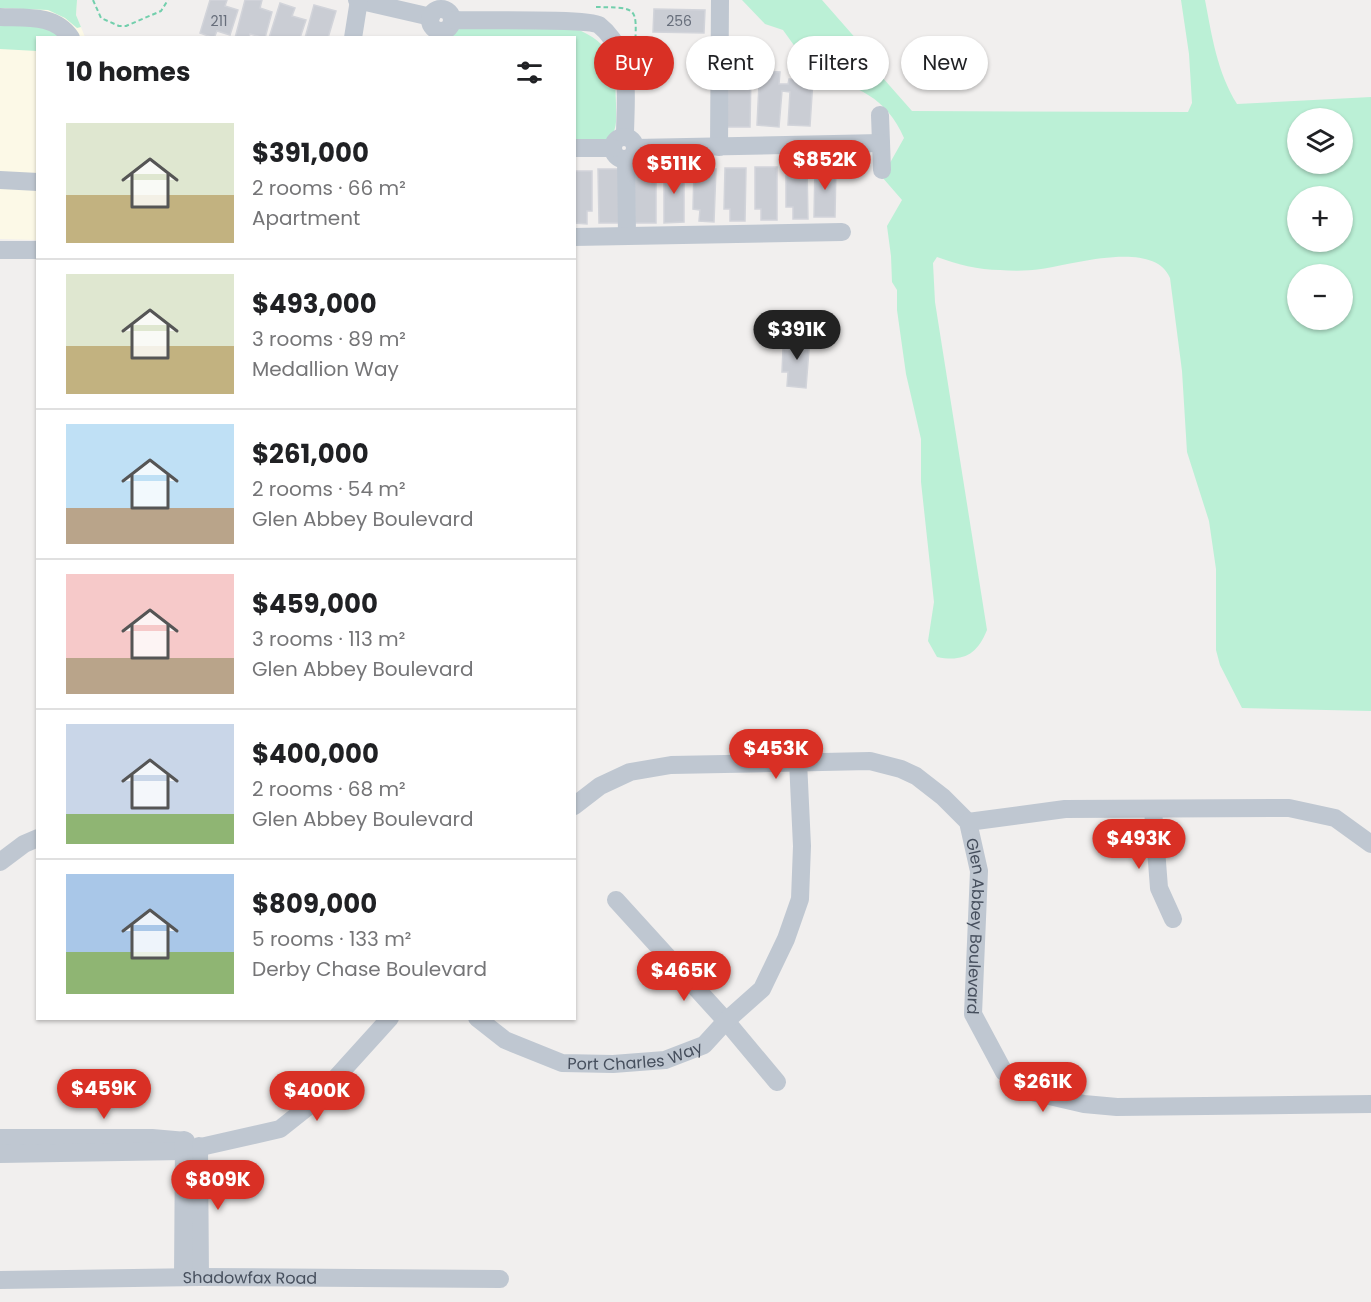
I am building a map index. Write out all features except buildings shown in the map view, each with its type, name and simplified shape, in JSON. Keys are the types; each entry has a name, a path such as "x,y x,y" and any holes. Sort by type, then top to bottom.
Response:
{"street":[{"path":"353,36 358,0 442,19 571,21 597,24 612,39 620,55 624,81 627,236"},
{"path":"719,147 720,0"},
{"path":"0,17 47,19 63,28 69,36"},
{"path":"879,115 882,170"},
{"path":"576,148 881,143"},
{"path":"0,180 36,182"},
{"path":"576,237 842,232"},
{"path":"0,250 36,250"},
{"name":"Port Charles Way","path":"480,1020 505,1040 562,1063 603,1064 665,1060 704,1045 726,1021 762,989 786,939 800,899 802,846 798,761"},
{"name":"Glen Abbey Boulevard","path":"576,804 600,786 630,772 671,765 870,761 901,769 916,776 943,797 968,822 979,871 974,1014 1004,1072 1032,1092 1084,1104 1118,1107 1371,1104"},
{"path":"968,822 1065,809 1289,808 1335,818 1371,844"},
{"path":"1153,810 1159,888 1173,919"},
{"path":"0,862 24,844 36,839"},
{"path":"616,900 726,1021 777,1082"},
{"path":"0,1154 189,1146 240,1139 280,1129 314,1102 388,1020"},
{"path":"0,1138 152,1138 189,1146"},
{"path":"189,1146 192,1277"},
{"name":"Shadowfax Road","path":"0,1280 192,1277 500,1279"}],"path":[{"path":"93,0 100,18 118,26 126,26 161,11 168,0"}],"shaded area":[{"path":"0,0 77,0 76,15 85,36 36,36 36,240 0,239"}],"green space":[{"path":"0,0 77,0 76,15 81,27 77,28 65,18 48,10 0,8"},
{"path":"742,0 822,0 854,36 787,36 783,30 765,24"},
{"path":"1181,0 1205,0 1220,67 1237,104 1371,97 1371,711 1242,708 1220,665 1216,650 1216,569 1209,521 1187,452 1182,371 1170,278 1161,266 1147,260 1130,257 1111,257 1020,271 976,268 937,257 933,263 935,302 987,630 979,645 968,655 954,658 937,657 928,641 934,602 921,482 921,439 906,374 897,310 897,290 892,282 887,226 902,200 882,177 904,138 889,113 869,95 859,90 889,90 889,85 912,111 1188,112 1192,103 1189,54"},
{"path":"0,24 46,27 60,36 36,36 36,51 0,49"},
{"path":"459,28 574,28 588,34 594,38 594,90 615,90 616,123 609,140 576,140 576,36 450,36 455,29"}]}
